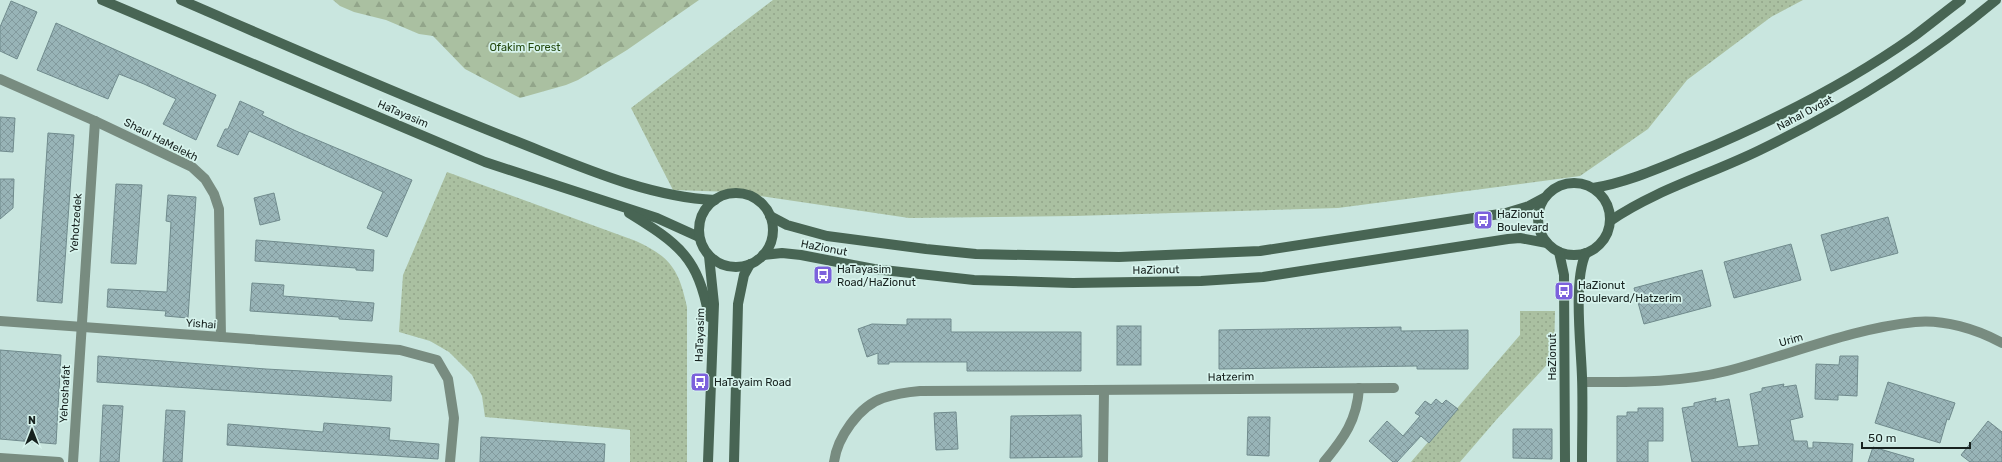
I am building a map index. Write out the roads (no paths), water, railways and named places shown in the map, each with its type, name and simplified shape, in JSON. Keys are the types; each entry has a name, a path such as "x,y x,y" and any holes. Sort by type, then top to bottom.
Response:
{"street":[{"name":"HaTayasim","path":"102,0 485,162 677,226 699,238"},
{"name":"HaTayasim","path":"181,0 437,110 560,159 647,189 685,197 715,200"},
{"name":"Nahal Ovdat","path":"1593,188 1613,184 1643,174 1749,131 1808,102 1913,37 1961,0"},
{"name":"Nahal Ovdat","path":"1610,221 1647,198 1758,151 1819,121 1926,55 1996,0"},
{"name":"Shaul HaMelekh","path":"0,79 95,121 192,167 205,179 214,194 219,209 221,337"},
{"name":"Yehotzedek","path":"81,327 95,121"},
{"path":"1567,184 1581,184 1593,188 1604,199 1608,206 1610,221 1604,238 1596,247 1586,253 1570,255 1559,252 1547,243 1538,224 1539,211 1544,198 1554,189 1567,184"},
{"path":"728,194 743,194 762,204 770,216 772,237 764,254 750,264 743,266 728,266 710,256 699,238 702,216 710,204 728,194"},
{"name":"HaZionut","path":"770,216 787,225 827,236 926,249 976,254 1066,257 1151,256 1260,251 1506,213 1529,206 1544,198"},
{"path":"616,206 663,234 686,255 698,276 706,301 712,335"},
{"name":"HaZionut","path":"764,254 782,253 864,268 945,277 1081,283 1201,281 1263,277 1508,239 1520,238 1547,243"},
{"name":"HaZionut","path":"1559,252 1564,275 1564,462"},
{"path":"1582,462 1582,382 1579,279 1582,262 1586,253"},
{"name":"HaTayasim","path":"708,462 713,287 710,256"},
{"path":"734,462 738,304 744,275 750,264"},
{"name":"Yishai","path":"0,321 400,350 437,360 448,379 454,418 450,462"},
{"name":"Urim","path":"1582,382 1653,382 1694,377 1727,371 1860,332 1916,322 1953,325 2002,343"},
{"name":"Yehoshafat","path":"73,462 81,327"},
{"path":"1324,462 1345,435 1354,419 1358,402 1359,388"},
{"name":"Hatzerim","path":"834,462 836,448 850,425 867,408 882,398 920,391 1394,388"},
{"path":"1104,391 1104,462"},
{"path":"0,458 59,462"}],"place":[{"name":"HaZionut Boulevard","path":"1483,220"},
{"name":"HaTayasim Road/HaZionut","path":"823,275"},
{"name":"HaZionut Boulevard/Hatzerim","path":"1564,291"},
{"name":"HaTayaim Road","path":"700,382"}],"park label":[{"name":"Ofakim Forest","path":"525,47"}]}
